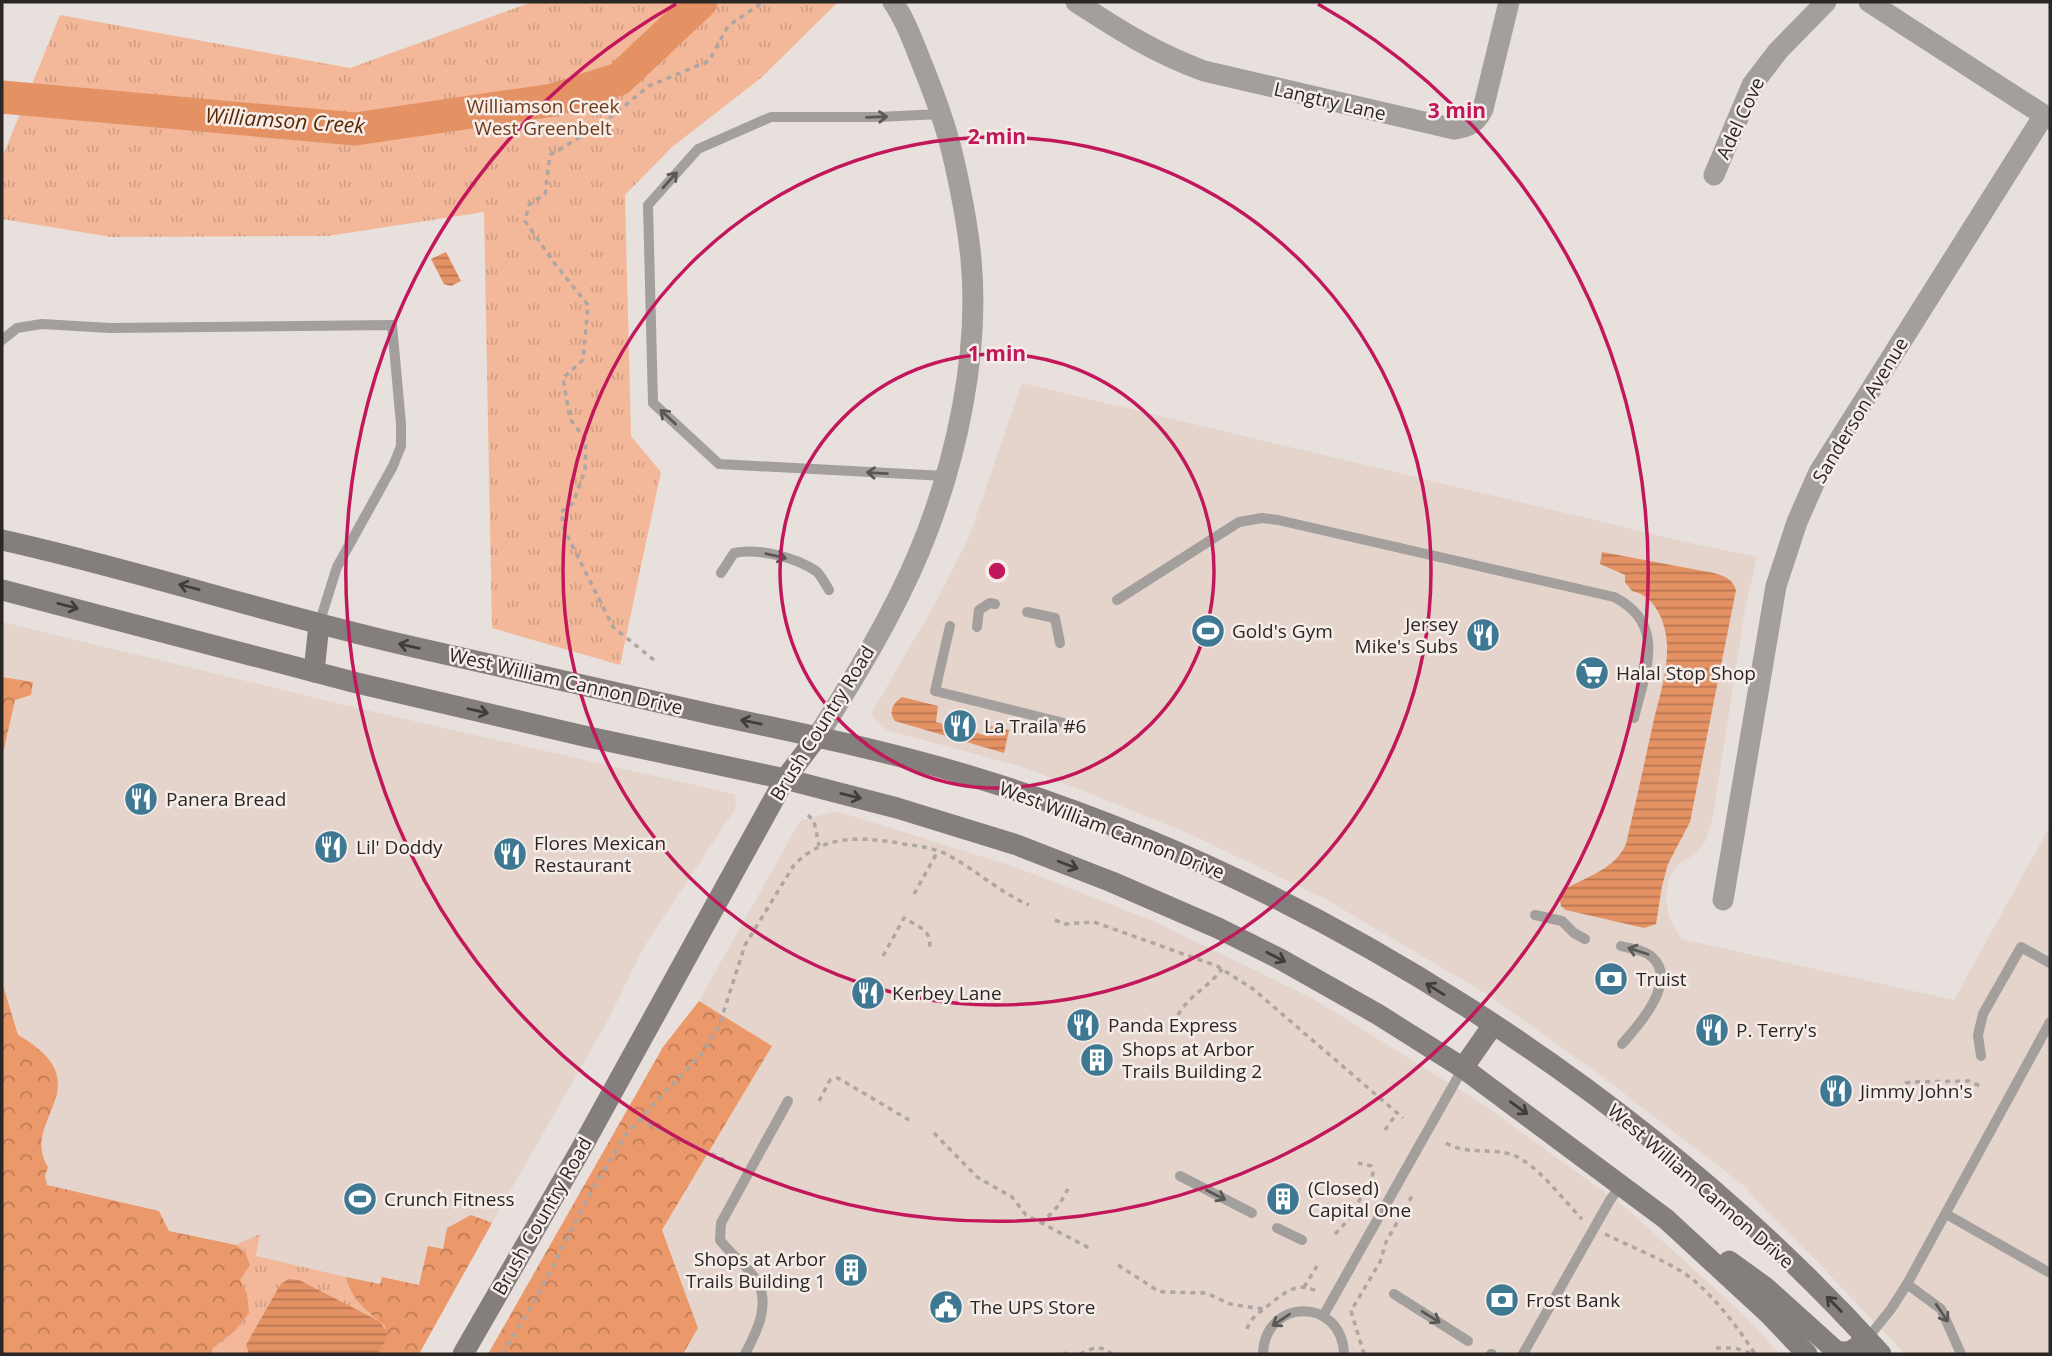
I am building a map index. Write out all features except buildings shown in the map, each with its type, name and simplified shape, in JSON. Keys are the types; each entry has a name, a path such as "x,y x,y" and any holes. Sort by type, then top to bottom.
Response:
{"main road":[{"name":"West William Cannon Drive","path":"2,540 78,557 319,624 897,755 1068,808 1164,847 1260,889 1373,950 1493,1025 1581,1085 1665,1150 1766,1238 1874,1347"},
{"path":"2,590 314,672 584,736 785,779 897,808 1005,841 1112,882 1280,959 1379,1015 1463,1068 1666,1219 1769,1314 1807,1354"},
{"path":"314,672 319,624"},
{"name":"Brush Country Road","path":"463,1354 581,1149 785,779 817,737"},
{"path":"1463,1068 1493,1025"},
{"path":"1689,1241 1729,1261 1765,1287 1835,1350 1843,1353 1874,1347"}],"street":[{"name":"Langtry Lane","path":"1076,2 1133,39 1167,57 1203,71 1454,129 1467,128 1477,120 1483,109 1509,2"},
{"name":"Adel Cove","path":"1714,175 1752,85 1777,51 1826,2"},
{"path":"1869,2 2047,117"},
{"name":"Brush Country Road","path":"817,737 899,594 920,550 945,476 962,404 970,353 971,260 963,202 942,114 904,6"},
{"name":"Sanderson Avenue","path":"1723,900 1776,586 1797,522 1819,472 2047,117"}],"lane":[{"path":"942,114 771,117 698,149 648,205 653,403 719,464 945,476"},
{"path":"2,340 17,328 42,324 110,328 392,326 401,446 393,466 332,578 319,624"},
{"path":"1117,600 1239,522 1262,517 1292,523 1614,597 1627,604 1638,614 1647,630 1650,651 1634,718"},
{"path":"721,573 734,553 762,553 792,560 817,572 829,590"},
{"path":"978,627 979,610 990,603 995,604"},
{"path":"1027,612 1055,618 1060,643"},
{"path":"950,626 935,691 1068,724"},
{"path":"1535,915 1562,921 1585,939"},
{"path":"1621,946 1645,952 1654,958 1660,972 1655,1003 1622,1044"},
{"path":"1981,1056 1978,1035 1983,1014 2021,947 2050,963"},
{"path":"1874,1347 1891,1309 2050,1022"},
{"path":"1323,1316 1463,1068"},
{"path":"745,1354 758,1329 762,1307 761,1293 757,1281 720,1240 719,1231 788,1101"},
{"path":"1180,1177 1252,1213"},
{"path":"1523,1354 1621,1185"},
{"path":"1946,1214 2050,1273"},
{"path":"1277,1228 1302,1240"},
{"path":"1907,1284 1941,1309 1961,1354"},
{"path":"1394,1294 1468,1340"},
{"path":"1263,1354 1266,1334 1281,1318 1301,1311 1323,1316 1337,1328 1344,1354"}],"path":[{"path":"654,660 613,627 564,529 561,512 573,503 585,470 586,440 570,419 563,378 583,360 588,305 525,221 529,205 545,194 550,155 602,124 649,86 709,61 728,26 763,2"},
{"path":"808,815 814,821 819,846"},
{"path":"502,1354 537,1297 587,1199 627,1133 703,1052 719,1026 745,945 794,865 804,855 819,846 845,839 876,839 937,851 1029,905"},
{"path":"914,894 937,851"},
{"path":"883,956 904,918 928,932 929,949"},
{"path":"1055,920 1065,924 1094,922 1222,969 1253,989 1403,1118"},
{"path":"1178,1015 1184,1004 1201,993 1222,969"},
{"path":"819,1101 831,1080 838,1078 909,1120"},
{"path":"1892,1097 1898,1095 1906,1083 1911,1082 1969,1081 1982,1087"},
{"path":"1385,1130 1397,1113"},
{"path":"639,1119 750,1172"},
{"path":"934,1133 977,1177 1012,1197 1026,1215 1093,1250"},
{"path":"1446,1143 1465,1150 1510,1154 1530,1164 1584,1221"},
{"path":"1335,1234 1352,1216 1362,1195 1372,1183 1371,1166 1358,1163"},
{"path":"1041,1224 1059,1205 1068,1189"},
{"path":"1364,1354 1351,1311 1380,1262 1386,1242 1412,1196"},
{"path":"1605,1234 1680,1270 1693,1280 1745,1339 1754,1354"},
{"path":"1118,1265 1163,1292 1206,1293 1230,1304 1263,1309"},
{"path":"1304,1287 1317,1266"},
{"path":"1247,1329 1254,1314 1283,1293 1304,1287 1316,1291"},
{"path":"1080,1354 1096,1346 1112,1354"},
{"path":"1716,1348 1735,1348 1754,1354"}],"shaded area":[{"path":"446,252 461,281 451,286 444,284 431,259"},
{"path":"1022,383 1757,557 1745,609 1713,816 1705,842 1694,855 1677,865 1668,880 1666,899 1669,917 1681,939 1954,1000 2050,826 2050,1354 1905,1354 1743,1185 1600,1075 1488,995 1329,901 1190,834 1023,767 887,730 877,721 871,714 937,600 969,537"},
{"path":"1602,552 1714,573 1730,580 1736,590 1690,822 1668,864 1656,924 1644,928 1566,910 1561,906 1560,900 1565,889 1608,866 1626,844 1666,664 1666,637 1658,612 1647,598 1632,591 1625,582 1625,575 1600,564"},
{"path":"2,622 357,708 734,794 735,809 645,945 608,1020 417,1354 2,1354"},
{"path":"902,697 938,706 936,722 988,736 991,726 1009,730 1004,753 895,721 892,708"},
{"path":"836,811 1012,866 1151,920 1312,998 1487,1107 1626,1208 1743,1314 1780,1354 683,1354 698,1328 662,1231 772,1046 699,1001 800,821"},
{"path":"288,1279 299,1280 379,1321 387,1332 386,1340 378,1354 249,1354 246,1345 280,1285"}],"green space":[{"name":"Williamson Creek West Greenbelt","path":"532,2 838,2 761,78 672,147 625,195 631,436 661,472 620,665 492,628 484,212 328,236 111,237 2,219 2,158 60,15 350,68"},
{"path":"2,677 33,682 31,695 15,700 2,758"},
{"path":"2,982 18,1035 43,1053 55,1070 58,1086 43,1134 42,1150 48,1167 45,1176 47,1185 159,1211 169,1231 236,1245 245,1252 250,1265 240,1280 247,1294 249,1313 235,1331 212,1349 213,1354 2,1354"},
{"path":"699,1001 772,1046 662,1230 698,1328 683,1354 488,1354 663,1047"},
{"path":"471,1215 492,1223 419,1354 378,1354 386,1340 385,1326 356,1299 346,1277 380,1284 382,1277 419,1285 428,1246 443,1249 447,1228"},
{"path":"260,1234 256,1256 346,1277 356,1299 385,1326 378,1354 213,1354 212,1349 235,1331 247,1294 239,1280 245,1252 236,1245"}],"waterway":[{"name":"Williamson Creek","path":"2,97 355,129 553,100 619,79 701,2"}],"place":[{"name":"Gold's Gym","path":"1208,631"},
{"name":"Jersey Mike's Subs","path":"1483,635"},
{"name":"Halal Stop Shop","path":"1592,673"},
{"name":"La Traila #6","path":"960,726"},
{"name":"Panera Bread","path":"141,799"},
{"name":"Lil' Doddy","path":"331,847"},
{"name":"Flores Mexican Restaurant","path":"510,854"},
{"name":"Truist","path":"1611,979"},
{"name":"Kerbey Lane","path":"868,993"},
{"name":"Panda Express","path":"1083,1025"},
{"name":"P. Terry's","path":"1712,1030"},
{"name":"Shops at Arbor Trails Building 2","path":"1097,1060"},
{"name":"Jimmy John's","path":"1836,1091"},
{"name":"Crunch Fitness","path":"360,1199"},
{"name":"(Closed) Capital One","path":"1283,1199"},
{"name":"Shops at Arbor Trails Building 1","path":"851,1270"},
{"name":"Frost Bank","path":"1502,1300"},
{"name":"The UPS Store","path":"946,1307"}]}
